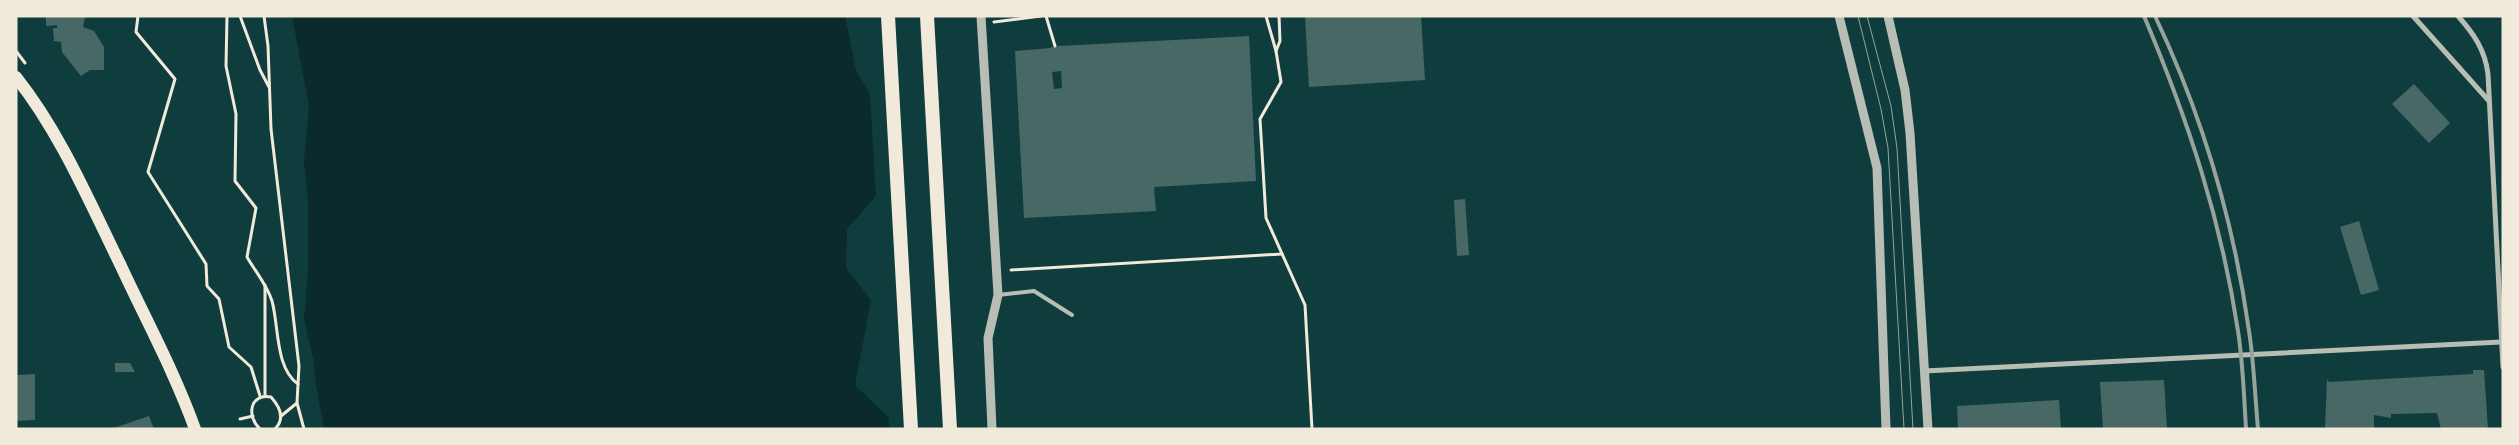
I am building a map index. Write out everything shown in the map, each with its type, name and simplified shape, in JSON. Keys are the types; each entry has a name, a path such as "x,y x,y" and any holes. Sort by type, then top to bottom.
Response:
{"highway":[{"path":"888,16 911,429"},
{"path":"928,16 950,429"}],"main road":[{"path":"16,77 63,147 166,360 195,429"}],"street":[{"path":"1840,16 1877,168 1886,429"},
{"path":"1888,16 1906,90 1928,429"},
{"path":"2413,16 2489,101"},
{"path":"2458,16 2476,37 2484,56 2489,101 2503,367"},
{"path":"981,20 998,295 988,338 992,429"},
{"path":"1924,371 2501,342"}],"lane":[{"path":"998,295 1034,291 1072,315"}],"path":[{"path":"138,16 136,32 175,79 148,172 206,264 207,286 219,299 229,347 251,367 260,396"},
{"path":"227,16 226,66 236,114 235,181 256,208 247,257 272,300 287,373 298,384"},
{"path":"240,16 260,70 270,87"},
{"path":"264,16 270,87 271,129 299,366 297,403 304,429"},
{"path":"981,20 1041,16"},
{"path":"1046,16 1055,46"},
{"path":"1266,16 1276,51 1280,82 1260,120 1266,218 1305,305 1312,429"},
{"path":"1276,51 1280,41 1279,16"},
{"path":"996,271 1282,254"},
{"path":"265,285 265,396"},
{"path":"260,429 253,416 251,406 260,396 265,396 271,397 281,416 280,424 274,429"},
{"path":"281,416 297,403"},
{"path":"240,419 253,416"}],"water":[{"path":"292,16 845,16 856,71 870,94 876,196 847,229 846,268 871,300 855,385 889,418 889,429 324,429 315,379 314,362 304,319 308,272 308,200 304,162 309,106"}],"building":[{"path":"46,16 85,16 83,27 94,31 104,47 104,70 90,70 81,76 62,52 61,42 54,41 53,28 57,28 57,25 46,26"},
{"path":"1305,16 1421,16 1425,80 1309,87"},
{"path":"1249,36 1256,181 1154,187 1156,211 1024,218 1015,51 1059,46","holes":["1061,71 1062,88 1054,89 1052,72"]},
{"path":"2414,84 2450,123 2429,143 2392,104"},
{"path":"1465,199 1469,255 1457,256 1454,200"},
{"path":"2359,221 2379,290 2361,295 2340,227"},
{"path":"115,363 130,363 135,372 115,372"},
{"path":"2473,370 2484,370 2488,429 2441,429 2437,413 2391,414 2391,418 2374,415 2374,429 2325,429 2327,379 2329,382 2473,374"},
{"path":"35,374 35,420 16,421 16,375"},
{"path":"2164,380 2167,429 2103,429 2100,382"},
{"path":"2059,400 2061,429 1958,429 1957,406"},
{"path":"149,416 154,429 114,429 114,428"}],"tram line":[{"path":"1858,16 1881,109 1888,148 1904,429"},
{"path":"1867,16 1891,106 1897,148 1913,429"}],"railway":[{"path":"2144,16 2189,132 2222,249 2240,343 2246,429"},
{"path":"2155,16 2172,54 2201,131 2214,170 2235,250 2249,331 2258,429"}]}
